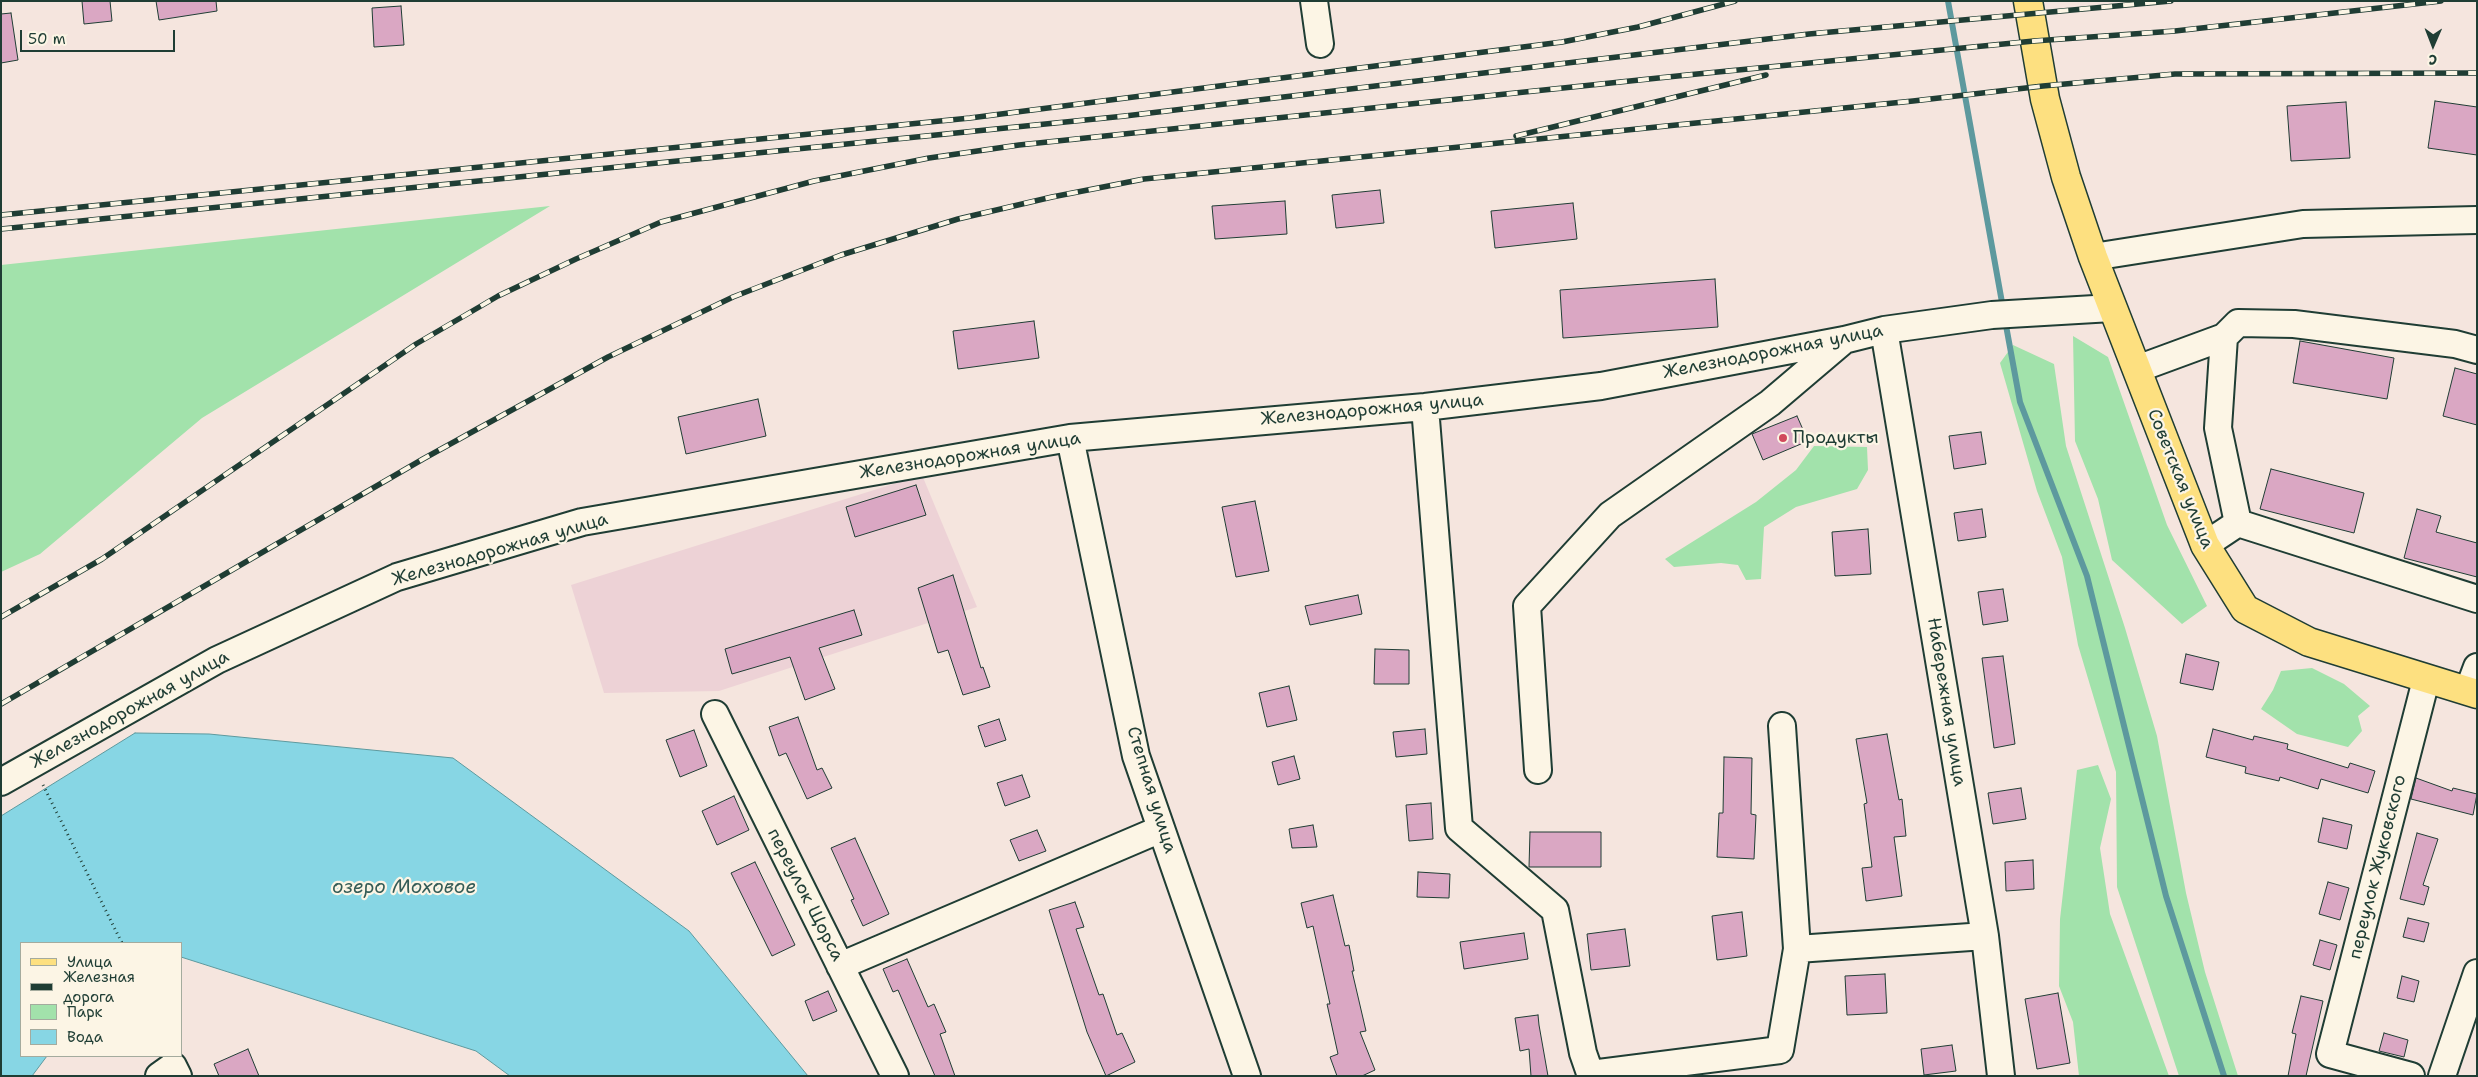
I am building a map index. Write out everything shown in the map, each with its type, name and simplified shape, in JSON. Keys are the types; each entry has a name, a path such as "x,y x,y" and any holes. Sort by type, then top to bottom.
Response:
{"main road":[{"name":"Советская улица","path":"2028,1 2045,99 2066,177 2093,258 2205,545 2245,609 2309,642 2426,680 2474,684"}],"street":[{"path":"1314,1 1320,44"},
{"path":"2093,258 2303,224 2477,220"},
{"name":"Железнодорожная улица","path":"1,782 216,660 397,577 582,522 1070,438 1425,407 1601,386 1844,340 1884,330 1992,315 2112,308"},
{"path":"2137,369 2224,337 2238,323 2294,324 2455,344 2477,350"},
{"name":"Набережная улица","path":"1884,330 1985,936 2001,1076"},
{"path":"2224,337 2218,428 2238,524"},
{"path":"1538,770 1527,606 1610,515 1770,403 1844,340"},
{"path":"1425,407 1460,828 1554,910 1583,1053 1591,1075 1780,1050 1797,949 1782,726"},
{"name":"Степная улица","path":"1070,438 1136,756 1247,1076"},
{"path":"2205,545 2238,524 2477,599"},
{"name":"переулок Жуковского","path":"2411,1076 2330,1054 2426,680"},
{"name":"переулок Щорса","path":"715,714 895,1076"},
{"path":"840,966 1162,829"},
{"path":"1797,949 1985,936"},
{"path":"2442,1076 2477,973"}],"path":[{"path":"42,783 122,942"}],"shaded area":[{"path":"922,475 977,607 719,691 604,693 571,585"}],"green space":[{"path":"550,206 202,418 40,554 1,572 1,265"},
{"path":"2073,336 2108,357 2167,525 2207,606 2182,624 2112,560 2098,499 2075,441"},
{"path":"2013,345 2054,364 2066,446 2125,628 2157,736 2186,893 2205,972 2238,1076 2179,1076 2117,887 2116,772 2078,645 2062,557 2037,491 2000,363"},
{"path":"1814,446 1867,447 1868,470 1857,489 1796,507 1764,527 1761,579 1746,580 1738,565 1721,563 1674,567 1665,559 1756,502 1796,470"},
{"path":"2312,668 2344,684 2370,706 2358,716 2362,731 2348,747 2297,734 2261,709 2273,690 2281,671"},
{"path":"2098,765 2111,799 2100,848 2110,914 2169,1076 2079,1076 2073,1022 2059,986 2060,919 2077,770"}],"water":[{"name":"озеро Моховое","path":"135,733 209,734 453,758 689,931 808,1076 510,1076 476,1051 182,957 182,942 20,942 20,1057 46,1057 32,1076 1,1076 1,816"}],"building":[{"path":"82,1 110,1 112,21 84,24"},
{"path":"156,1 216,1 217,11 159,20"},
{"path":"401,6 404,45 374,47 372,8"},
{"path":"11,13 18,60 1,63 1,14"},
{"path":"2435,101 2477,107 2477,155 2428,148"},
{"path":"2346,102 2350,158 2291,161 2287,106"},
{"path":"1380,190 1384,223 1336,228 1332,195"},
{"path":"1285,201 1287,234 1215,239 1212,206"},
{"path":"1573,203 1577,239 1495,248 1491,211"},
{"path":"1715,279 1718,327 1563,338 1560,290"},
{"path":"1034,321 1039,358 958,369 953,331"},
{"path":"2300,341 2394,358 2387,399 2293,383"},
{"path":"2455,368 2477,374 2477,425 2443,416"},
{"path":"758,399 766,436 686,454 678,417"},
{"path":"1797,416 1808,441 1763,460 1752,434"},
{"path":"1981,432 1986,464 1954,469 1949,436"},
{"path":"2271,469 2364,493 2354,533 2260,509"},
{"path":"916,485 926,515 855,537 846,507"},
{"path":"1255,501 1269,571 1236,577 1222,507"},
{"path":"1982,509 1986,537 1958,541 1954,513"},
{"path":"2417,509 2441,516 2436,532 2477,543 2477,577 2404,558"},
{"path":"1868,529 1871,574 1835,576 1832,532"},
{"path":"953,575 981,668 983,667 990,687 963,695 948,650 938,653 918,588"},
{"path":"2003,589 2008,621 1983,625 1978,592"},
{"path":"1358,595 1362,614 1310,625 1305,606"},
{"path":"854,610 862,635 819,648 835,689 805,700 790,657 732,674 725,649"},
{"path":"1375,649 1409,650 1409,684 1374,684"},
{"path":"2186,654 2219,662 2213,690 2180,683"},
{"path":"2003,656 2015,744 1994,748 1982,658"},
{"path":"1289,686 1297,720 1267,727 1259,693"},
{"path":"798,717 817,770 822,768 832,788 807,799 786,753 779,756 769,727"},
{"path":"999,719 1006,740 985,747 978,726"},
{"path":"1425,729 1427,754 1396,757 1393,732"},
{"path":"2213,729 2253,740 2254,736 2288,744 2287,749 2348,768 2350,763 2375,771 2368,793 2321,779 2318,789 2280,777 2279,781 2245,773 2246,767 2206,757"},
{"path":"694,730 707,766 680,777 666,740"},
{"path":"1887,734 1899,800 1902,799 1906,836 1894,837 1902,896 1866,901 1862,868 1872,867 1864,804 1867,803 1856,739"},
{"path":"1294,756 1300,779 1278,785 1272,762"},
{"path":"1724,757 1752,758 1751,814 1756,815 1754,859 1717,857 1719,813 1723,813"},
{"path":"1022,775 1030,797 1005,806 997,783"},
{"path":"2416,778 2452,791 2453,788 2477,794 2473,815 2411,799"},
{"path":"2021,788 2026,819 1993,824 1988,793"},
{"path":"734,796 749,830 717,845 702,811"},
{"path":"1431,803 1433,839 1409,841 1406,805"},
{"path":"2323,818 2352,825 2347,849 2318,842"},
{"path":"1313,825 1317,847 1292,848 1289,829"},
{"path":"1037,830 1046,851 1019,861 1010,840"},
{"path":"1530,832 1601,832 1601,867 1529,867"},
{"path":"2417,833 2438,839 2423,885 2429,887 2424,905 2400,899"},
{"path":"855,838 889,914 863,926 851,900 854,899 831,848"},
{"path":"2033,860 2034,889 2006,891 2005,862"},
{"path":"755,862 795,945 772,956 731,873"},
{"path":"1418,872 1450,874 1449,898 1417,897"},
{"path":"2328,882 2349,888 2340,920 2319,914"},
{"path":"1333,895 1345,946 1349,945 1354,971 1352,971 1366,1031 1360,1032 1375,1070 1362,1076 1337,1076 1330,1057 1338,1054 1327,1004 1330,1004 1313,926 1307,928 1301,903"},
{"path":"1075,902 1084,927 1076,929 1099,995 1103,994 1117,1035 1122,1033 1135,1062 1106,1076 1087,1032 1049,910"},
{"path":"1742,912 1747,956 1717,960 1712,916"},
{"path":"2408,918 2429,923 2424,942 2403,937"},
{"path":"1625,929 1630,966 1591,970 1587,934"},
{"path":"1524,933 1528,959 1464,969 1460,942"},
{"path":"2320,940 2337,945 2330,970 2313,965"},
{"path":"907,959 928,1007 934,1004 946,1032 940,1034 955,1076 935,1076 898,990 893,992 883,969"},
{"path":"1885,974 1887,1013 1847,1015 1845,976"},
{"path":"2402,976 2419,981 2414,1002 2397,998"},
{"path":"828,991 837,1011 813,1021 805,1001"},
{"path":"2058,993 2070,1063 2037,1069 2025,999"},
{"path":"2301,996 2323,1001 2306,1076 2288,1076 2296,1034 2292,1033"},
{"path":"1538,1015 1548,1076 1531,1076 1529,1049 1520,1051 1515,1018"},
{"path":"2384,1033 2408,1040 2404,1057 2379,1051"},
{"path":"1952,1045 1956,1071 1924,1075 1921,1049"},
{"path":"248,1049 259,1076 219,1076 214,1064"}],"waterway":[{"path":"1948,1 2003,308"},
{"path":"2005,320 2020,402 2087,576 2166,896 2224,1076"}],"railway":[{"path":"1,215 970,118 1562,42 1638,27 1735,1"},
{"path":"1,229 1125,116 1809,34 2171,1"},
{"path":"1,617 102,559 416,344 498,296 661,222 814,181 929,158 1019,145 1687,75 2034,41 2175,31 2441,1"},
{"path":"1,704 423,459 608,357 733,297 841,255 958,219 1052,197 1144,179 1913,101 2043,86 2175,74 2477,73"},
{"path":"1516,136 1766,75"}],"place":[{"name":"Продукты","path":"1783,438"}]}
